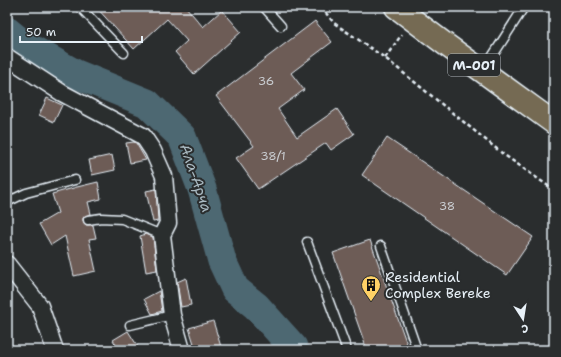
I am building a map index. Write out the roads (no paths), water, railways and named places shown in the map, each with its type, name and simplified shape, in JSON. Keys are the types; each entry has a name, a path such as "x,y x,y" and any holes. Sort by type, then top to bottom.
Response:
{"main road":[{"name":"М-001","path":"396,7 554,123"}],"street":[{"path":"7,57 62,93 143,136 153,151 164,176 168,223 162,235 172,315 182,350"},
{"path":"7,264 40,306 56,350"}],"lane":[{"path":"80,7 124,53"},
{"path":"264,7 281,26"},
{"path":"482,71 524,7"},
{"path":"7,202 26,194 75,180"},
{"path":"88,220 101,218 122,219 162,235"},
{"path":"307,242 347,350"},
{"path":"381,246 417,350"},
{"path":"130,325 172,315"}],"waterway":[{"name":"Ала-Арча","path":"7,31 23,44 76,74 147,103 182,137 202,189 222,261 235,289 256,306 293,347 294,350"}],"place":[{"name":"Residential Complex Bereke","path":"371,302"}]}
